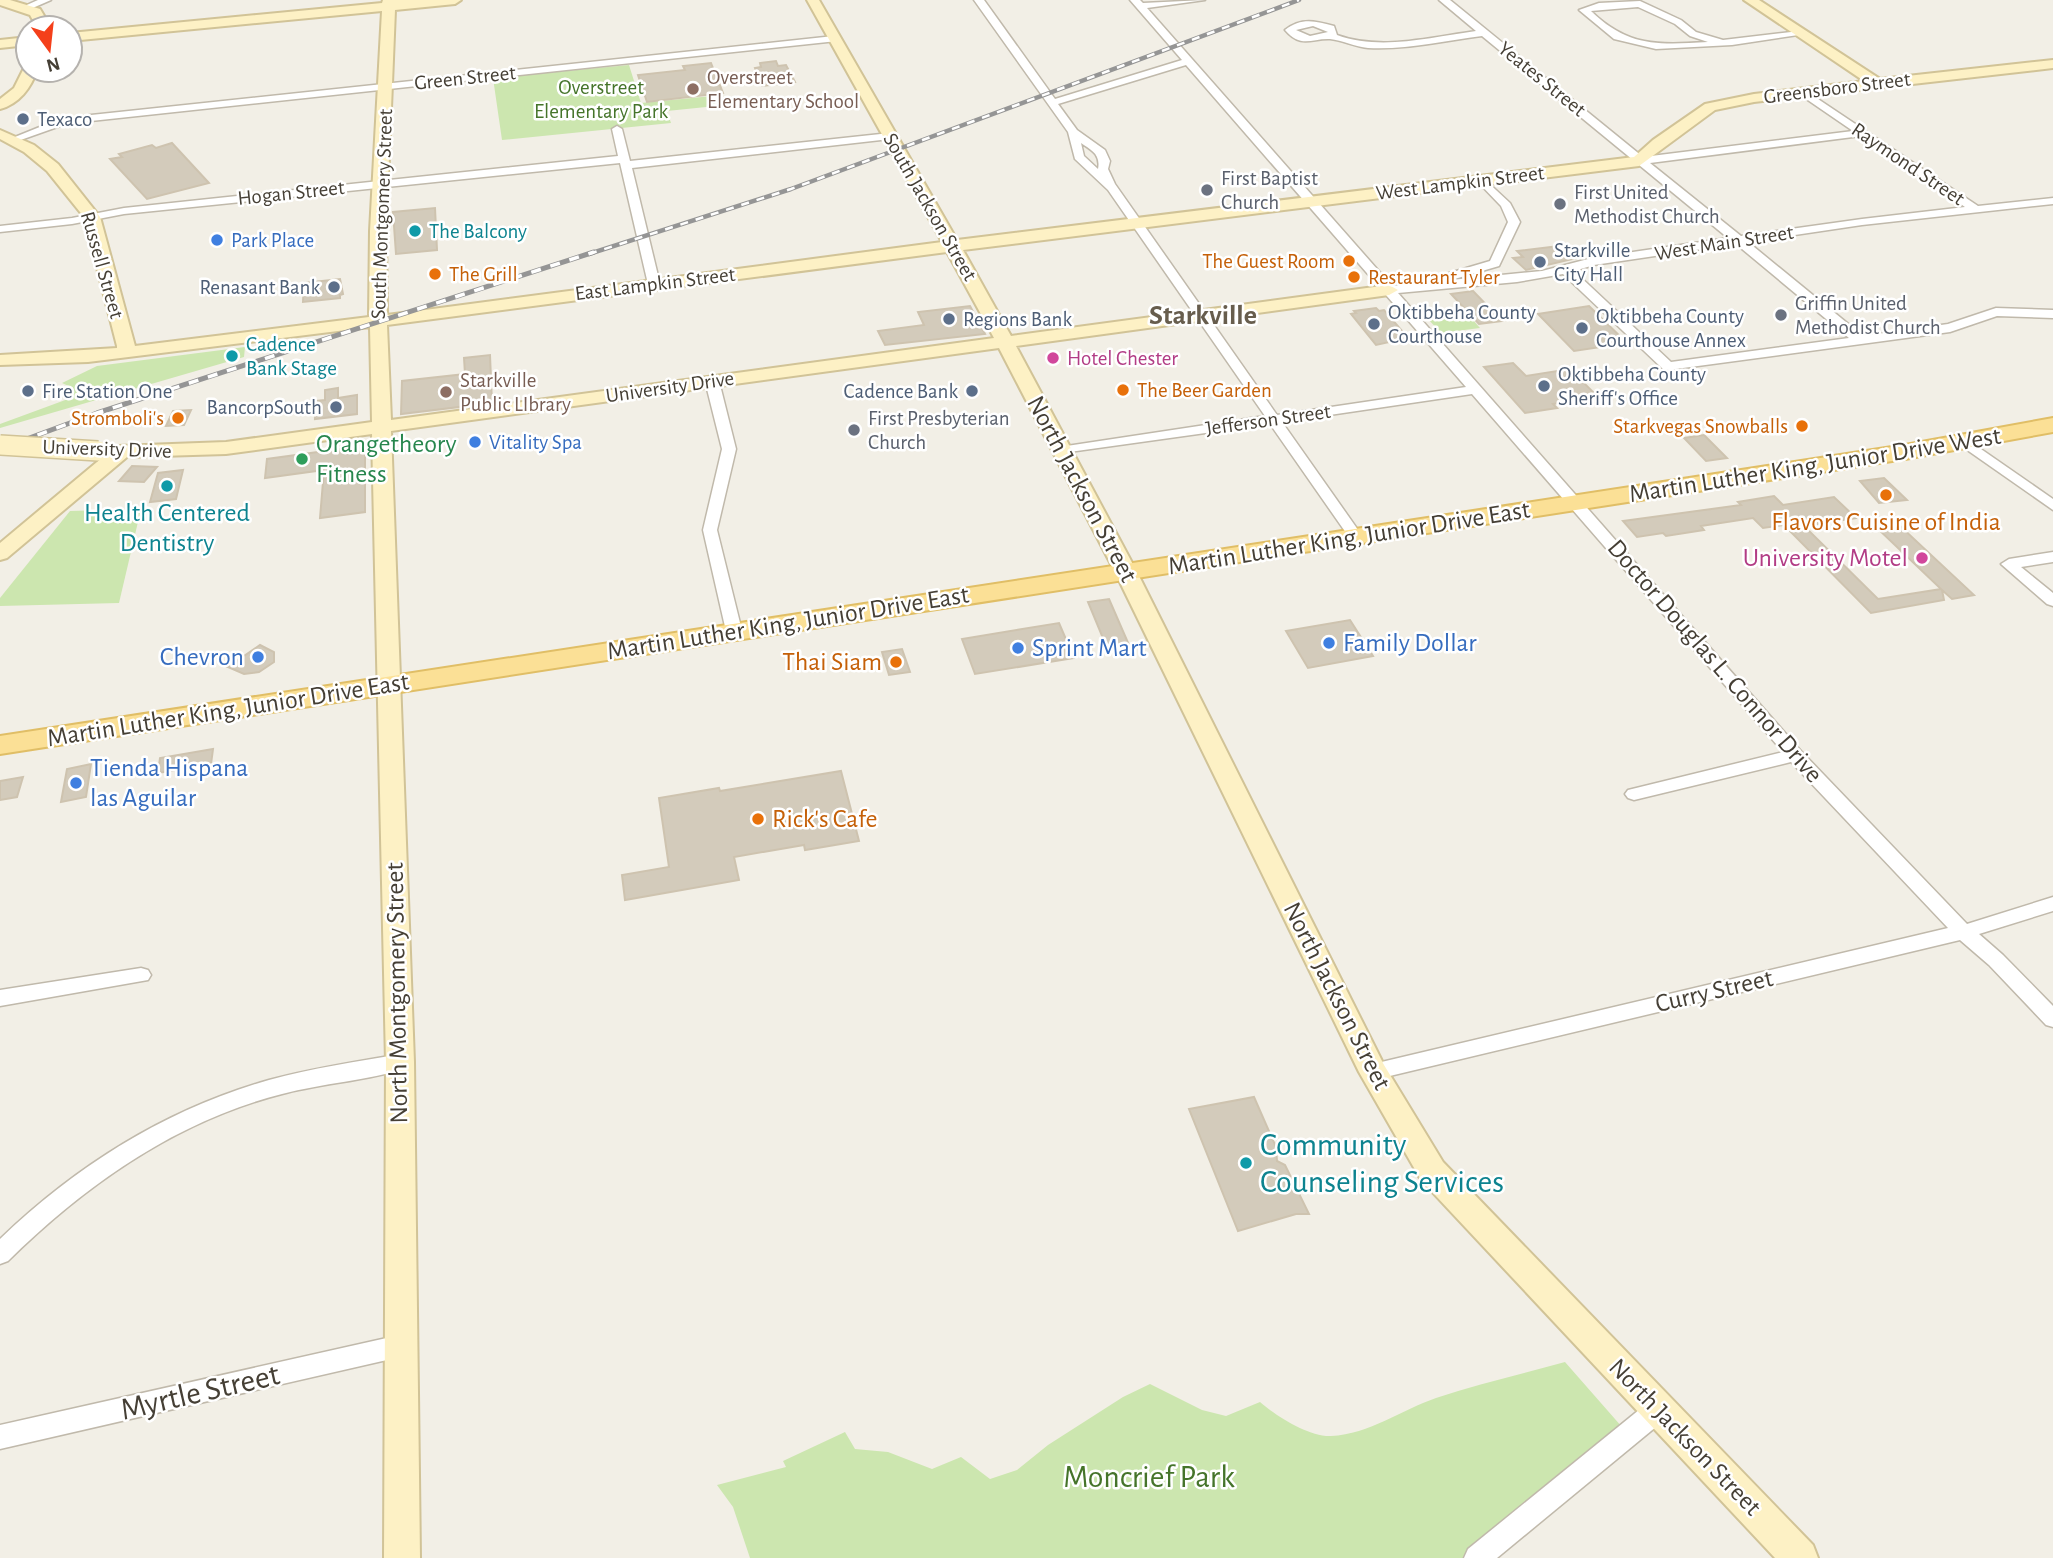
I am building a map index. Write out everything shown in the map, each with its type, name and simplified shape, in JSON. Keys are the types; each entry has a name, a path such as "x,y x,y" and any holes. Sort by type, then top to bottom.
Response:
{"main road":[{"name":"Martin Luther King, Junior Drive West","path":"1577,503 1965,442 2053,425"},
{"name":"Martin Luther King, Junior Drive East","path":"0,745 1577,503"}],"street":[{"path":"25,8 46,0"},
{"path":"84,36 389,3 455,0"},
{"name":"South Jackson Street","path":"813,0 1005,342"},
{"path":"979,0 1083,146 1101,152 1105,163 1103,169 1112,188 1356,537"},
{"path":"1138,3 1200,0"},
{"name":"Yeates Street","path":"1444,0 1860,340"},
{"path":"1750,0 1876,83"},
{"path":"0,1 25,8 35,14"},
{"name":"South Montgomery Street","path":"381,428 378,321 389,3"},
{"name":"Doctor Douglas L. Connor Drive","path":"1138,3 1309,202 1577,503 1795,755 1963,932 1996,960 2053,1019"},
{"path":"1719,42 1693,34 1678,22 1640,4 1599,6 1584,10 1617,37 1643,44 1672,46 1719,42 1800,34"},
{"path":"1331,36 1353,43 1377,45 1484,33"},
{"name":"Green Street","path":"7,136 74,120 834,39"},
{"path":"1052,103 1188,61"},
{"name":"Greensboro Street","path":"1639,160 1658,143 1710,107 1754,97 2052,64"},
{"path":"0,105 18,94 26,84"},
{"name":"Raymond Street","path":"1803,92 1973,207"},
{"path":"617,129 654,285"},
{"name":"West Lampkin Street","path":"1309,202 1862,133"},
{"name":"Russell Street","path":"7,136 31,147 61,174 84,202 92,217 127,346 126,353"},
{"name":"Hogan Street","path":"0,229 137,209 890,136"},
{"path":"1083,146 1078,154 1112,188"},
{"path":"1089,165 1105,163"},
{"path":"1455,281 1495,263 1514,222 1506,205 1482,180"},
{"name":"West Main Street","path":"1389,290 1455,281 1568,272 1592,262 1949,211 2053,192"},
{"name":"West Main Street","path":"1973,207 2053,201"},
{"name":"East Lampkin Street","path":"0,360 126,353 1135,221 1309,202"},
{"path":"1568,272 1668,366 1951,328 1996,312 2053,314"},
{"name":"University Drive","path":"0,445 121,452 203,450 1389,290"},
{"name":"North Jackson Street","path":"1005,342 1126,572 1373,1072 1432,1171 1800,1558"},
{"path":"712,381 729,449 710,530 734,631"},
{"name":"Jefferson Street","path":"1060,450 1476,389"},
{"name":"North Montgomery Street","path":"381,428 400,1062 402,1558"},
{"path":"1965,442 2053,506"},
{"path":"0,554 121,452"},
{"path":"2053,557 2009,564 2053,601"},
{"path":"1634,794 1795,755"},
{"name":"Curry Street","path":"1373,1072 1963,932 2053,904"},
{"path":"0,998 141,975"},
{"path":"1,1251 69,1191 159,1133 224,1104 266,1090 400,1062"},
{"name":"Myrtle Street","path":"0,1437 400,1346"},
{"path":"1477,1558 1659,1409"}],"green space":[{"name":"Overstreet Elementary Park","path":"629,65 641,103 712,96 716,106 667,111 671,123 502,140 493,78"},
{"path":"1466,312 1480,328 1441,333 1427,318"},
{"path":"245,347 244,357 0,428 0,424 68,399 61,395 73,388 62,383 97,366"},
{"path":"141,509 119,603 0,606 0,598 70,511"},
{"name":"Moncrief Park","path":"1565,1362 1622,1427 1495,1558 750,1558 733,1507 717,1485 786,1467 783,1461 845,1432 855,1449 888,1452 932,1469 961,1457 990,1479 1017,1470 1048,1445 1123,1397 1150,1384 1202,1410 1226,1416 1260,1402 1284,1419 1313,1433 1331,1436 1345,1434 1372,1426 1436,1398"}],"building":[{"path":"776,61 778,66 786,65 795,82 762,86 755,68 761,67 760,63"},
{"name":"Overstreet Elementary School","path":"711,63 723,93 647,102 638,75 685,70 683,66"},
{"path":"172,143 209,183 147,199 110,159 152,145 156,148"},
{"name":"The Balcony","path":"435,208 437,250 396,254 393,212"},
{"name":"Starkville City Hall","path":"1567,245 1581,257 1526,270 1513,258 1523,257 1517,251"},
{"name":"Renasant Bank","path":"340,279 343,294 340,298 303,302 304,283"},
{"path":"1473,291 1502,321 1479,324 1451,294"},
{"name":"Regions Bank","path":"970,306 985,334 885,345 878,331 924,325 918,312"},
{"name":"Oktibbeha County Courthouse Annex","path":"1589,306 1627,343 1574,351 1538,314"},
{"name":"Oktibbeha County Courthouse","path":"1376,308 1379,311 1384,310 1408,338 1376,345 1351,314 1356,313 1354,311"},
{"name":"Starkville Public LIbrary","path":"490,355 492,403 401,414 402,381 465,374 464,358"},
{"name":"Oktibbeha County Sheriff's Office","path":"1513,363 1526,376 1570,369 1598,397 1553,404 1557,408 1525,413 1484,367"},
{"name":"BancorpSouth","path":"338,388 338,398 357,395 357,414 315,419 316,401 325,400 325,390"},
{"name":"Stromboli's","path":"191,410 184,425 166,426 173,411"},
{"path":"1704,435 1727,458 1706,461 1684,438"},
{"path":"347,448 365,454 365,512 320,518 324,470 265,478 267,459"},
{"path":"132,466 157,467 144,482 119,481"},
{"name":"Health Centered Dentistry","path":"183,470 176,499 150,502 158,473"},
{"name":"Flavors Cuisine of India","path":"1884,478 1907,500 1879,503 1860,481"},
{"path":"1774,496 1783,505 1834,497 1856,518 1804,526 1878,599 1941,589 1876,527 1898,524 1974,595 1952,599 1942,590 1944,600 1871,613 1784,525 1763,528 1753,518 1701,526 1704,530 1637,537 1623,521 1741,505 1738,502"},
{"path":"1109,599 1129,645 1107,648 1088,602"},
{"name":"Family Dollar","path":"1350,620 1373,656 1308,668 1286,631"},
{"name":"Sprint Mart","path":"1059,623 1074,658 975,674 962,639"},
{"name":"Chevron","path":"260,645 274,652 274,662 259,672 244,674 228,667"},
{"name":"Thai Siam","path":"902,649 910,672 889,675 882,652"},
{"path":"213,749 211,764 158,773 160,758"},
{"name":"Tienda Hispana las Aguilar","path":"91,764 86,797 61,802 67,769"},
{"name":"Rick's Cafe","path":"841,771 859,841 805,850 804,845 734,857 739,880 625,900 622,875 669,867 659,798"},
{"path":"23,777 17,797 0,800 0,781"},
{"name":"Community Counseling Services","path":"1254,1097 1276,1147 1277,1161 1285,1165 1309,1214 1296,1214 1238,1231 1189,1109"}],"railway":[{"path":"589,254 791,189 1299,0"},
{"path":"0,449 97,413 594,252"}],"place":[{"name":"Overstreet Elementary School","path":"693,89"},
{"name":"Texaco","path":"23,119"},
{"name":"First Baptist Church","path":"1207,190"},
{"name":"First United Methodist Church","path":"1560,204"},
{"name":"The Balcony","path":"415,231"},
{"name":"Park Place","path":"217,240"},
{"name":"The Guest Room","path":"1349,261"},
{"name":"Starkville City Hall","path":"1540,262"},
{"name":"The Grill","path":"435,274"},
{"name":"Restaurant Tyler","path":"1354,277"},
{"name":"Renasant Bank","path":"334,287"},
{"name":"Griffin United Methodist Church","path":"1781,315"},
{"name":"Regions Bank","path":"949,319"},
{"name":"Oktibbeha County Courthouse","path":"1374,324"},
{"name":"Oktibbeha County Courthouse Annex","path":"1582,328"},
{"name":"Cadence Bank Stage","path":"232,356"},
{"name":"Hotel Chester","path":"1053,358"},
{"name":"Oktibbeha County Sheriff's Office","path":"1544,386"},
{"name":"The Beer Garden","path":"1123,390"},
{"name":"Fire Station One","path":"28,391"},
{"name":"Cadence Bank","path":"972,391"},
{"name":"Starkville Public LIbrary","path":"446,392"},
{"name":"BancorpSouth","path":"336,407"},
{"name":"Stromboli's","path":"178,418"},
{"name":"Starkvegas Snowballs","path":"1802,426"},
{"name":"First Presbyterian Church","path":"854,430"},
{"name":"Vitality Spa","path":"475,442"},
{"name":"Orangetheory Fitness","path":"302,459"},
{"name":"Health Centered Dentistry","path":"167,486"},
{"name":"Flavors Cuisine of India","path":"1886,495"},
{"name":"University Motel","path":"1922,558"},
{"name":"Family Dollar","path":"1329,643"},
{"name":"Sprint Mart","path":"1018,648"},
{"name":"Chevron","path":"258,657"},
{"name":"Thai Siam","path":"896,662"},
{"name":"Tienda Hispana las Aguilar","path":"76,783"},
{"name":"Rick's Cafe","path":"758,819"},
{"name":"Community Counseling Services","path":"1246,1163"}],"district":[{"name":"Starkville","path":"1203,316"}]}
